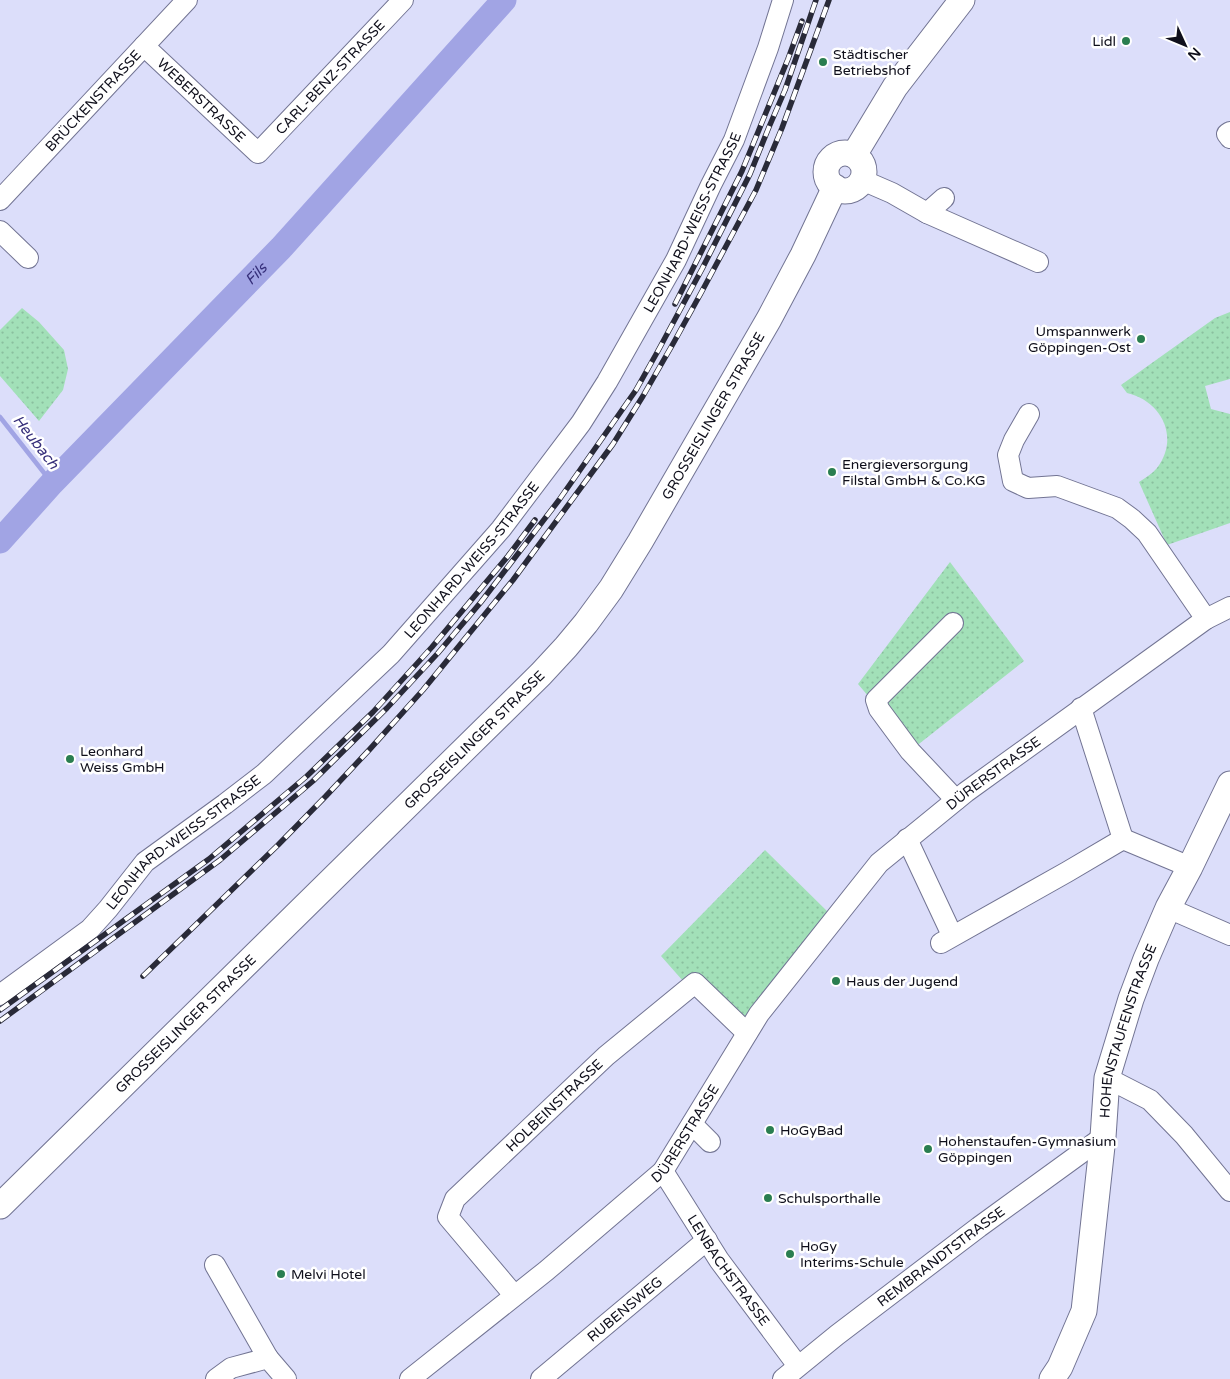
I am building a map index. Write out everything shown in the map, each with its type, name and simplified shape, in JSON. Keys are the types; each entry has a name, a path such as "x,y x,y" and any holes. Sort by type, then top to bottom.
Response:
{"main road":[{"path":"854,155 895,87 962,0"},
{"path":"843,153 854,155 864,168 862,180 853,189 841,190 835,187 828,179 827,168 829,163 833,158 843,153"},
{"name":"GROSSEISLINGER STRASSE","path":"0,1206 541,674 571,641 611,589 640,542 761,333 803,255 835,187"},
{"name":"HOHENSTAUFENSTRASSE","path":"1052,1379 1060,1367 1084,1311 1103,1137 1107,1078 1131,999 1168,908 1230,784"}],"street":[{"name":"BRÜCKENSTRASSE","path":"0,200 187,0"},
{"name":"CARL-BENZ-STRASSE","path":"258,153 403,0"},
{"name":"LEONHARD-WEISS-STRASSE","path":"0,995 90,929 145,862 264,774 391,654 501,529 581,422 676,260 734,140 768,48 783,0"},
{"name":"WEBERSTRASSE","path":"144,46 258,153"},
{"path":"1230,132 1227,134 1230,138"},
{"path":"862,180 892,193 927,213 1038,262"},
{"path":"927,213 944,198"},
{"path":"0,231 28,258"},
{"path":"1029,414 1008,455 1013,481 1028,488 1057,486 1117,508 1147,533 1206,619"},
{"name":"DÜRERSTRASSE","path":"410,1379 546,1271 663,1171 759,1014 879,863 956,800 1081,708 1206,619 1230,607"},
{"path":"953,623 876,700 879,709 910,751 956,800"},
{"path":"1081,708 1124,839 1190,867"},
{"path":"907,840 946,939 1124,839"},
{"path":"1168,908 1230,935"},
{"name":"HOLBEINSTRASSE","path":"514,1296 448,1217 455,1199 606,1056 695,983 747,1033"},
{"path":"1107,1078 1150,1100 1184,1135 1230,1191"},
{"path":"692,1124 710,1142"},
{"name":"REMBRANDTSTRASSE","path":"790,1373 979,1227 1103,1137"},
{"name":"LENBACHSTRASSE","path":"663,1171 790,1373"},
{"name":"RUBENSWEG","path":"541,1379 707,1240"},
{"path":"215,1265 268,1358 286,1379"},
{"path":"216,1379 231,1368 268,1358"}],"green space":[{"path":"22,308 39,322 64,350 68,369 63,390 39,421 0,376 0,330"},
{"path":"1230,312 1230,379 1205,386 1211,409 1230,414 1230,523 1167,545 1139,482 1157,468 1164,456 1167,445 1167,433 1164,422 1150,404 1139,397 1127,393 1121,385 1215,318"},
{"path":"950,562 1024,661 910,751 858,684"},
{"path":"765,850 830,914 745,1024 683,981 661,956"}],"waterway":[{"name":"Fils","path":"0,541 52,483 281,248 504,0"},
{"name":"Heubach","path":"0,417 52,483"}],"railway":[{"path":"0,1021 220,860 313,781 387,708 438,653 481,602 559,500 636,390 659,349 750,174 785,90 816,0"},
{"path":"143,976 326,796 423,690 513,580 613,444 674,342 756,190 782,128 829,0"},
{"path":"675,304 742,171 802,21"},
{"path":"0,1010 209,859 307,776 373,712 432,647 508,556 535,520"}],"place":[{"name":"Lidl","path":"1126,41"},
{"name":"Städtischer Betriebshof","path":"823,62"},
{"name":"Umspannwerk Göppingen-Ost","path":"1141,339"},
{"name":"Energieversorgung Filstal GmbH & Co.KG","path":"832,472"},
{"name":"Leonhard Weiss GmbH","path":"70,759"},
{"name":"Haus der Jugend","path":"836,981"},
{"name":"HoGyBad","path":"770,1130"},
{"name":"Hohenstaufen-Gymnasium Göppingen","path":"928,1149"},
{"name":"Schulsporthalle","path":"768,1198"},
{"name":"HoGy Interims-Schule","path":"790,1254"},
{"name":"Melvi Hotel","path":"281,1274"}]}
